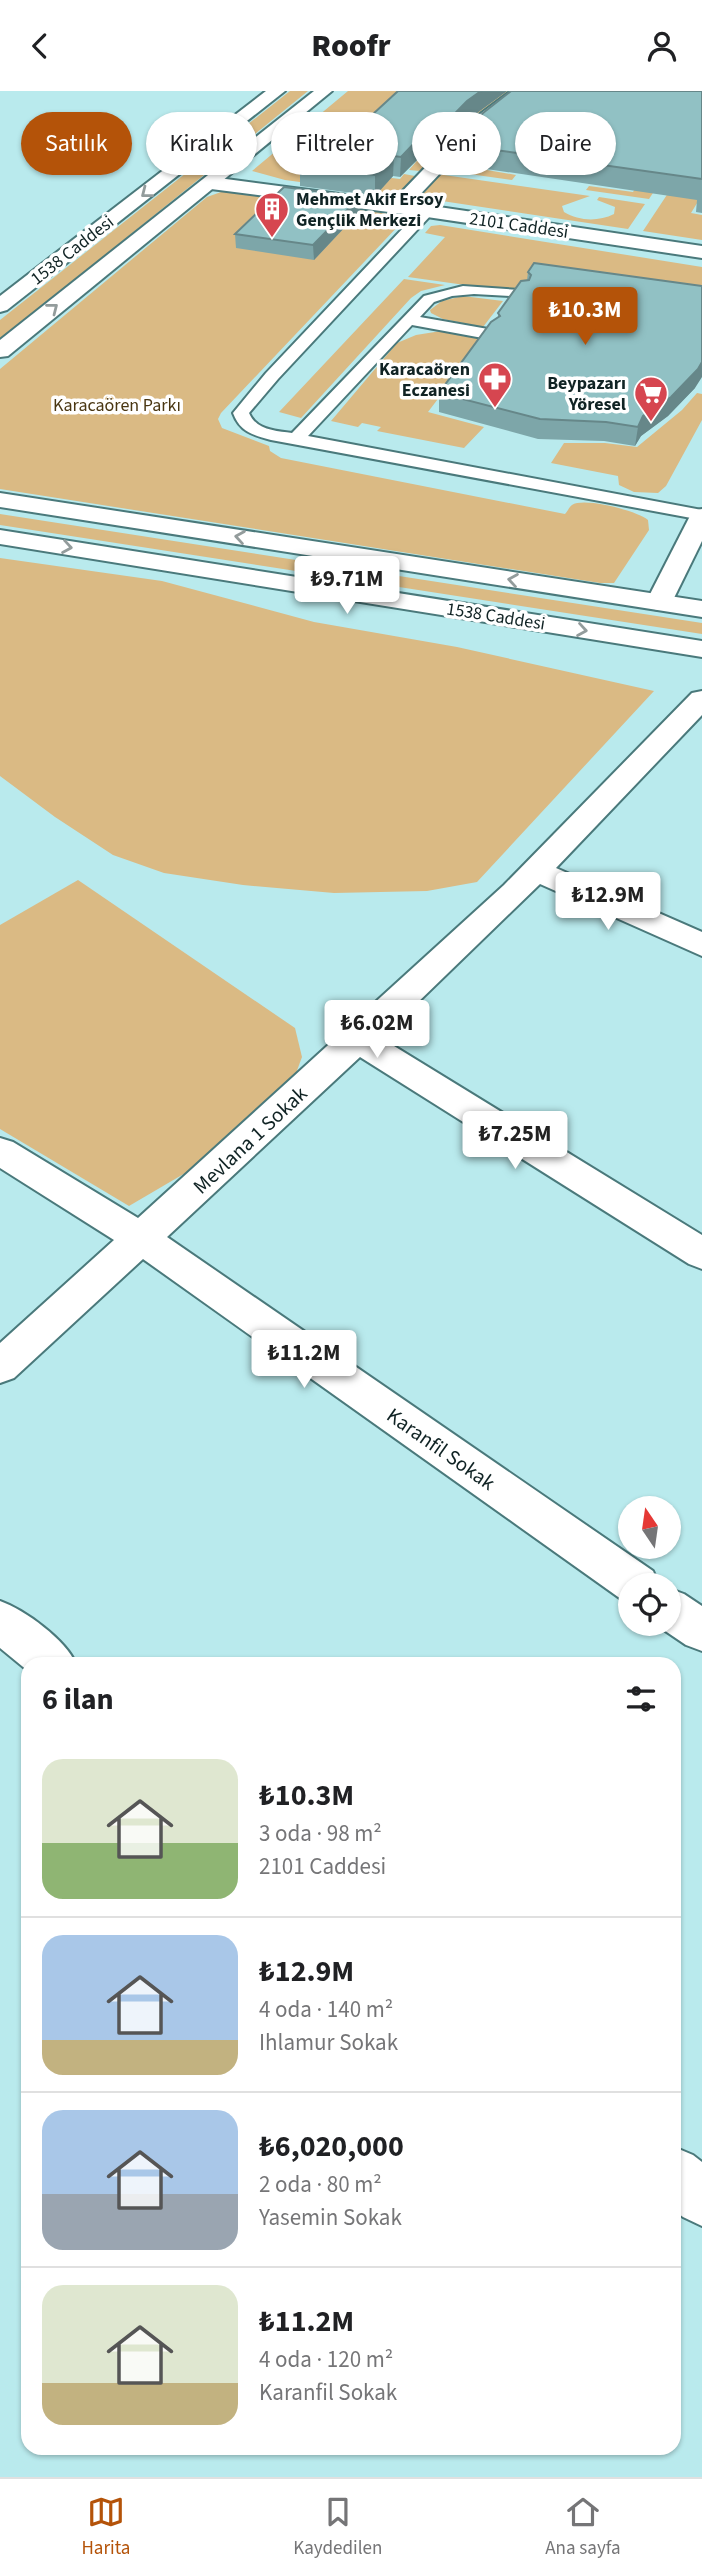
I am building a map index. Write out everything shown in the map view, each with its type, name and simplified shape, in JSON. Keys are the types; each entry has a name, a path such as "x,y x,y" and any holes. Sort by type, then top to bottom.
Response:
{"street":[{"name":"1538 Caddesi","path":"0,306 278,91"},
{"name":"1538 Caddesi","path":"0,351 324,91"},
{"path":"398,208 474,127 522,91"},
{"name":"2101 Caddesi","path":"211,183 427,211 702,252"},
{"name":"1538 Caddesi","path":"0,500 702,609"},
{"path":"659,602 702,515"},
{"name":"1538 Caddesi","path":"0,537 702,649"},
{"name":"Mevlana 1 Sokak","path":"0,1367 358,1040 536,870 702,699"},
{"path":"536,870 702,946"},
{"path":"358,1040 702,1254"},
{"name":"Karanfil Sokak","path":"0,1151 142,1239 620,1573"},
{"path":"681,1617 702,1631"},
{"path":"0,1621 44,1657"},
{"path":"681,2180 702,2198"}],"lane":[{"path":"427,211 272,376 241,413 243,421 251,429 296,439 702,515"},
{"path":"296,439 429,299 450,292 485,290 520,295"},
{"path":"408,320 488,334"}],"green space":[{"path":"290,91 308,91 282,112 271,112 271,121 257,132 257,117"},
{"path":"348,91 513,91 483,112 412,112 412,161 398,169 398,112 323,112"},
{"path":"501,144 515,146 515,149 506,148 501,154"},
{"path":"271,155 271,175 388,175 384,177 400,179 404,174 415,176 397,195 285,180 257,172 257,167"},
{"path":"616,160 670,167 649,199 586,190 589,186 633,192 647,169 616,164"},
{"path":"684,169 702,195 691,213 702,215 702,240 643,231"},
{"path":"501,172 516,175 512,180 476,175 501,175"},
{"path":"184,175 204,175 0,340 0,320"},
{"path":"436,175 444,175 590,196 562,206 564,212 582,219 614,214 615,207 597,200 599,197 645,204 628,229 422,198 418,193"},
{"name":"Karacaören Parkı","path":"221,192 246,192 391,214 402,222 221,413 218,419 222,428 269,446 270,451 281,458 565,514 572,505 588,503 611,506 642,516 648,520 649,530 614,583 600,583 0,489 0,369 207,197"},
{"path":"440,225 702,267 702,304 465,285 408,277 445,237 425,233 431,226"},
{"path":"404,279 445,285 421,291 411,298 301,418 279,412"},
{"path":"463,296 503,301 483,327 443,319 431,313 430,310 442,301"},
{"path":"441,331 485,337 428,412 484,427 464,448 377,431 381,427 362,423 358,427 331,421 397,343 416,335"},
{"path":"697,393 702,394 702,420 666,486 658,493 634,492 619,485 618,476 551,463 564,443 605,443 637,447 682,410"},
{"path":"0,514 702,623 702,634 0,525"},
{"path":"0,558 162,581 314,622 457,647 654,691 477,882 427,891 334,893 243,885 164,873 113,855 0,776"},
{"path":"78,880 295,1028 302,1057 292,1084 216,1155 129,1206 0,1129 0,925"}],"building":[{"path":"398,91 481,91 456,112 412,112 412,145 401,157 398,157 398,112 375,112"},
{"path":"511,91 702,91 702,179 616,167 616,112 515,112 515,153 501,151 501,112 484,112"},
{"path":"284,187 360,197 313,245 235,234"},
{"path":"534,263 702,286 702,362 698,369 671,397 643,416 638,427 606,422 540,419 439,393 491,322 500,316 498,313 521,281 529,280 531,275 528,272"}],"place":[{"name":"Mehmet Akif Ersoy Gençlik Merkezi","path":"272,239"},
{"name":"Karacaören Eczanesi","path":"495,409"},
{"name":"Beypazarı Yöresel","path":"651,423"}]}
